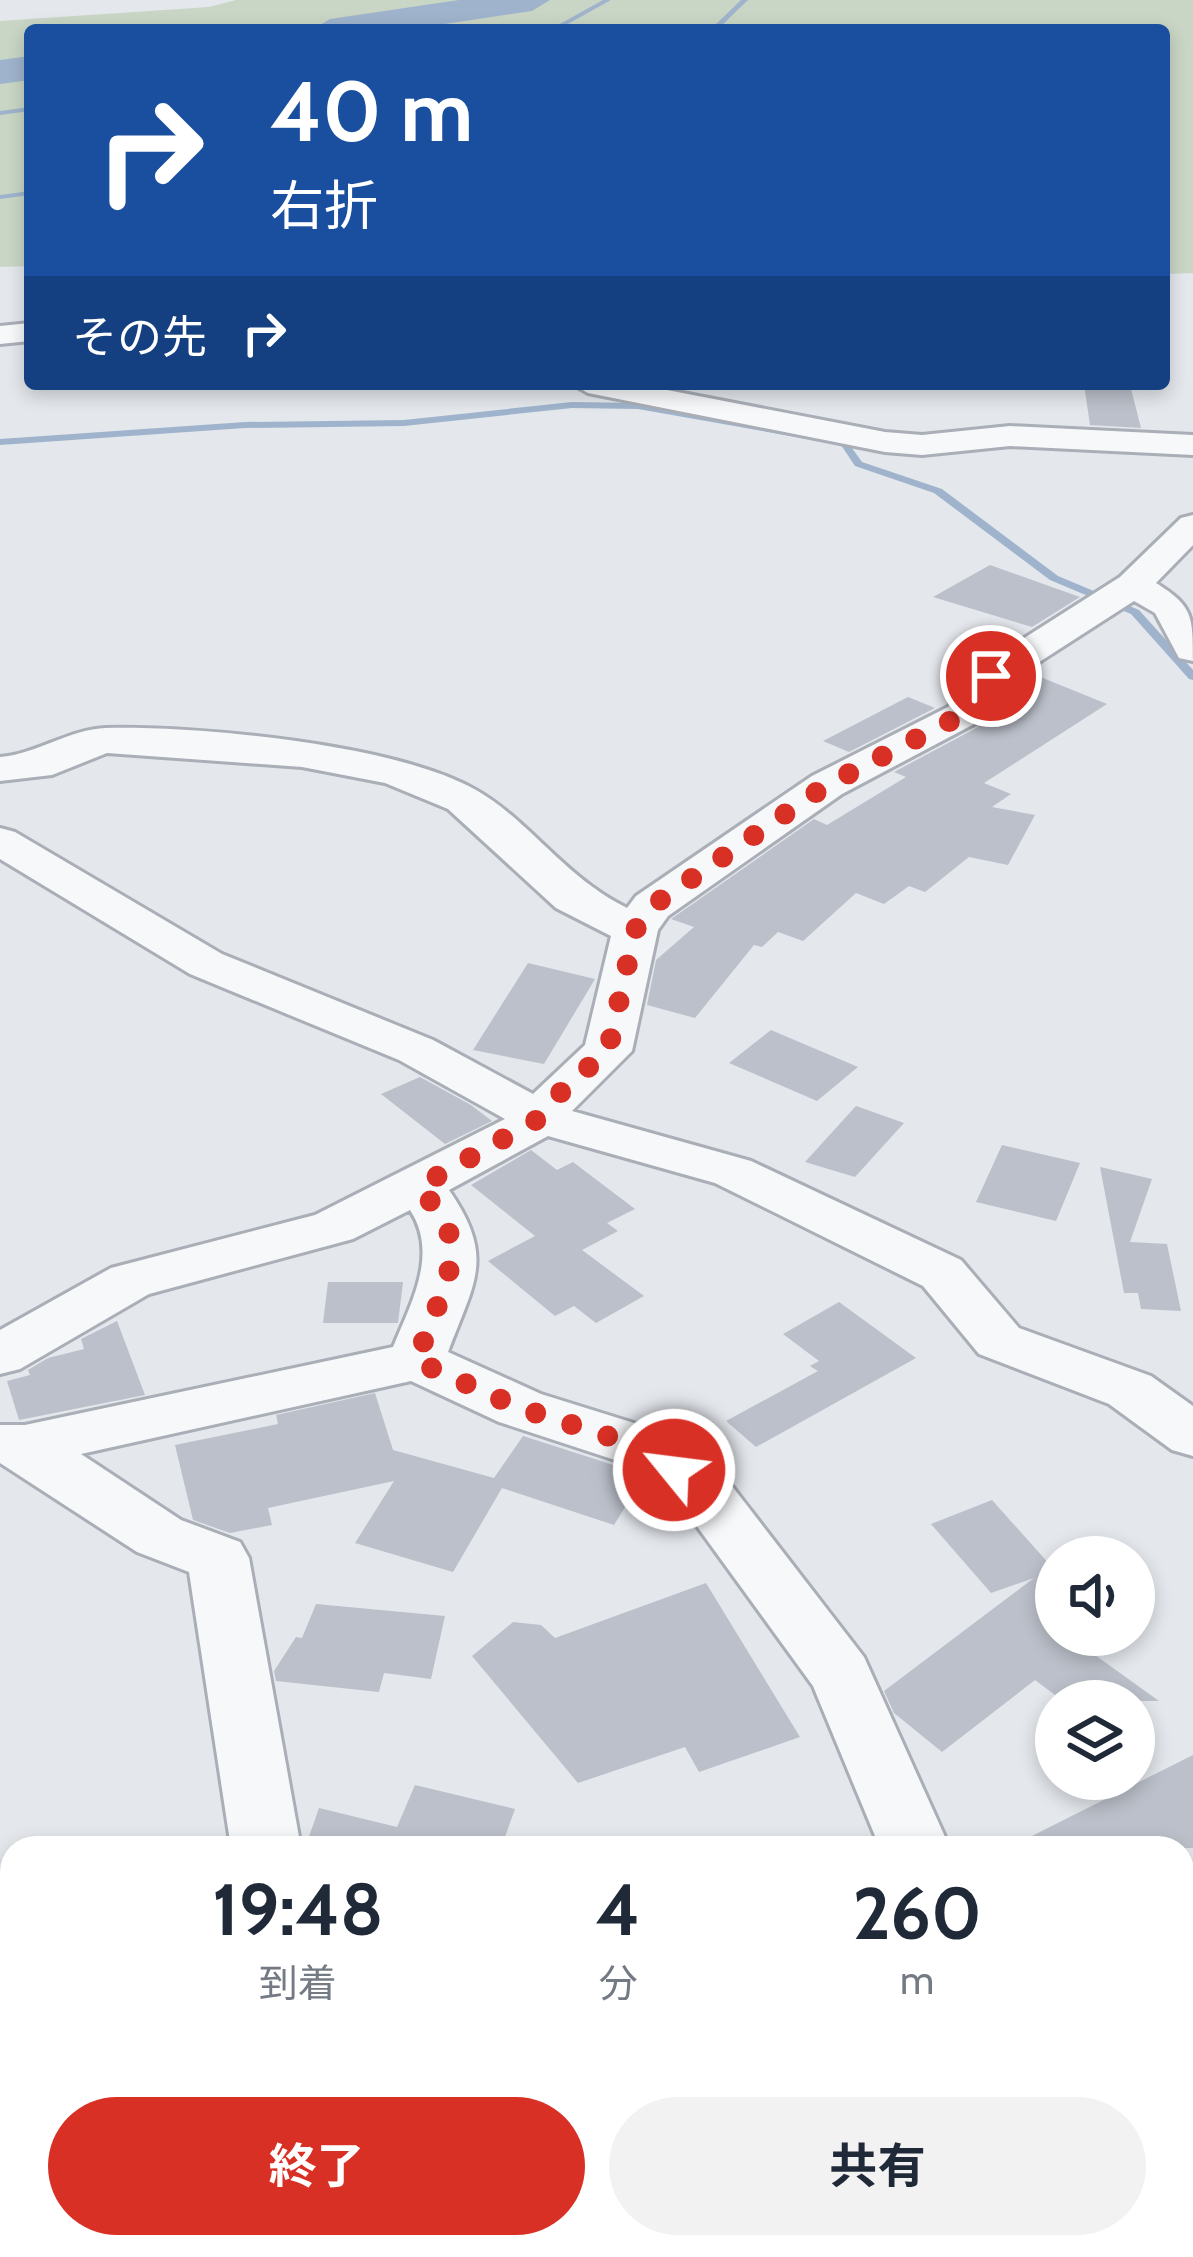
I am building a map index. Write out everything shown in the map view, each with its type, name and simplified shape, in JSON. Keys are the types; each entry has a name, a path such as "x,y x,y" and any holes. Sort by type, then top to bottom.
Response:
{"street":[{"path":"618,390 922,445 1010,436 1193,445"},
{"path":"755,417 779,390"},
{"path":"0,1354 130,1281 334,1227 420,1186 540,1118 566,1086 608,1051 635,930 652,906 827,785 962,715 991,676 1133,585 1190,534"},
{"path":"1133,585 1171,606 1193,650"},
{"path":"0,769 37,766 102,740 302,755 396,772 463,800 572,898 635,930"},
{"path":"0,841 206,964 416,1050 540,1118 733,1172 921,1262 942,1273 999,1341 1130,1390 1193,1435"},
{"path":"416,1361 449,1276 449,1229 420,1186"},
{"path":"13,1444 416,1361 520,1408 645,1448 704,1492 841,1675 910,1836"},
{"path":"13,1444 159,1536 218,1558 264,1836"}],"green space":[{"path":"236,0 1193,0 1193,273 1170,274 1170,24 24,24 24,266 0,267 0,21 209,7"}],"building":[{"path":"1085,390 1131,390 1141,428 1090,425"},
{"path":"990,565 1080,597 1032,627 933,597"},
{"path":"1033,674 1107,704 984,783 1011,794 992,807 1035,815 1008,865 969,857 925,892 909,886 884,904 856,893 803,941 778,932 762,947 754,945 695,1018 647,1005 656,960 694,927 671,919 814,819 827,825 906,777 894,772 978,727 1008,688"},
{"path":"908,697 935,708 849,752 823,741"},
{"path":"528,963 595,979 544,1064 473,1050"},
{"path":"771,1030 858,1067 817,1101 729,1063"},
{"path":"420,1077 492,1121 445,1144 381,1094"},
{"path":"856,1106 904,1123 855,1177 805,1162"},
{"path":"1002,1145 1080,1163 1056,1221 976,1202"},
{"path":"531,1150 557,1170 573,1162 635,1209 607,1223 618,1231 582,1250 644,1296 596,1323 574,1306 555,1316 488,1261 535,1236 471,1185"},
{"path":"1100,1167 1152,1179 1130,1242 1167,1244 1181,1311 1141,1309 1138,1293 1124,1293"},
{"path":"328,1282 403,1282 398,1323 323,1323"},
{"path":"839,1302 916,1358 756,1447 726,1421 818,1371 810,1366 819,1361 783,1334"},
{"path":"117,1321 145,1395 19,1420 7,1381 30,1375 28,1370 48,1358 84,1349 81,1339"},
{"path":"375,1393 393,1450 494,1478 523,1436 623,1468 641,1481 614,1525 502,1488 453,1572 355,1543 394,1481 268,1508 272,1525 230,1533 193,1520 175,1445 278,1424 276,1415"},
{"path":"992,1500 1035,1548 1035,1656 1096,1656 1130,1680 1035,1680 942,1752 894,1713 884,1691 1034,1578 991,1593 931,1524"},
{"path":"706,1583 800,1737 699,1772 685,1747 578,1783 472,1656 513,1622 541,1625 555,1638"},
{"path":"316,1604 445,1616 431,1679 384,1673 379,1692 276,1681 274,1671 296,1637 302,1638"},
{"path":"1193,1755 1193,1836 1032,1836 1103,1800 1155,1800 1155,1774"},
{"path":"415,1785 515,1809 505,1836 309,1836 319,1808 397,1827"}],"waterway":[{"path":"370,24 532,0"},
{"path":"563,24 608,0"},
{"path":"719,24 745,0"},
{"path":"0,72 24,69"},
{"path":"0,113 24,110"},
{"path":"0,197 24,194"},
{"path":"0,442 245,425 404,423 572,405 638,406 844,443 858,464 938,491 1054,578 1135,612 1193,677"}],"route":[{"path":"674,1470 645,1448 520,1408 416,1361 437,1317 449,1276 449,1229 420,1186 509,1140 540,1118 566,1086 608,1051 635,930 652,906 827,785 962,715 991,676"}]}
